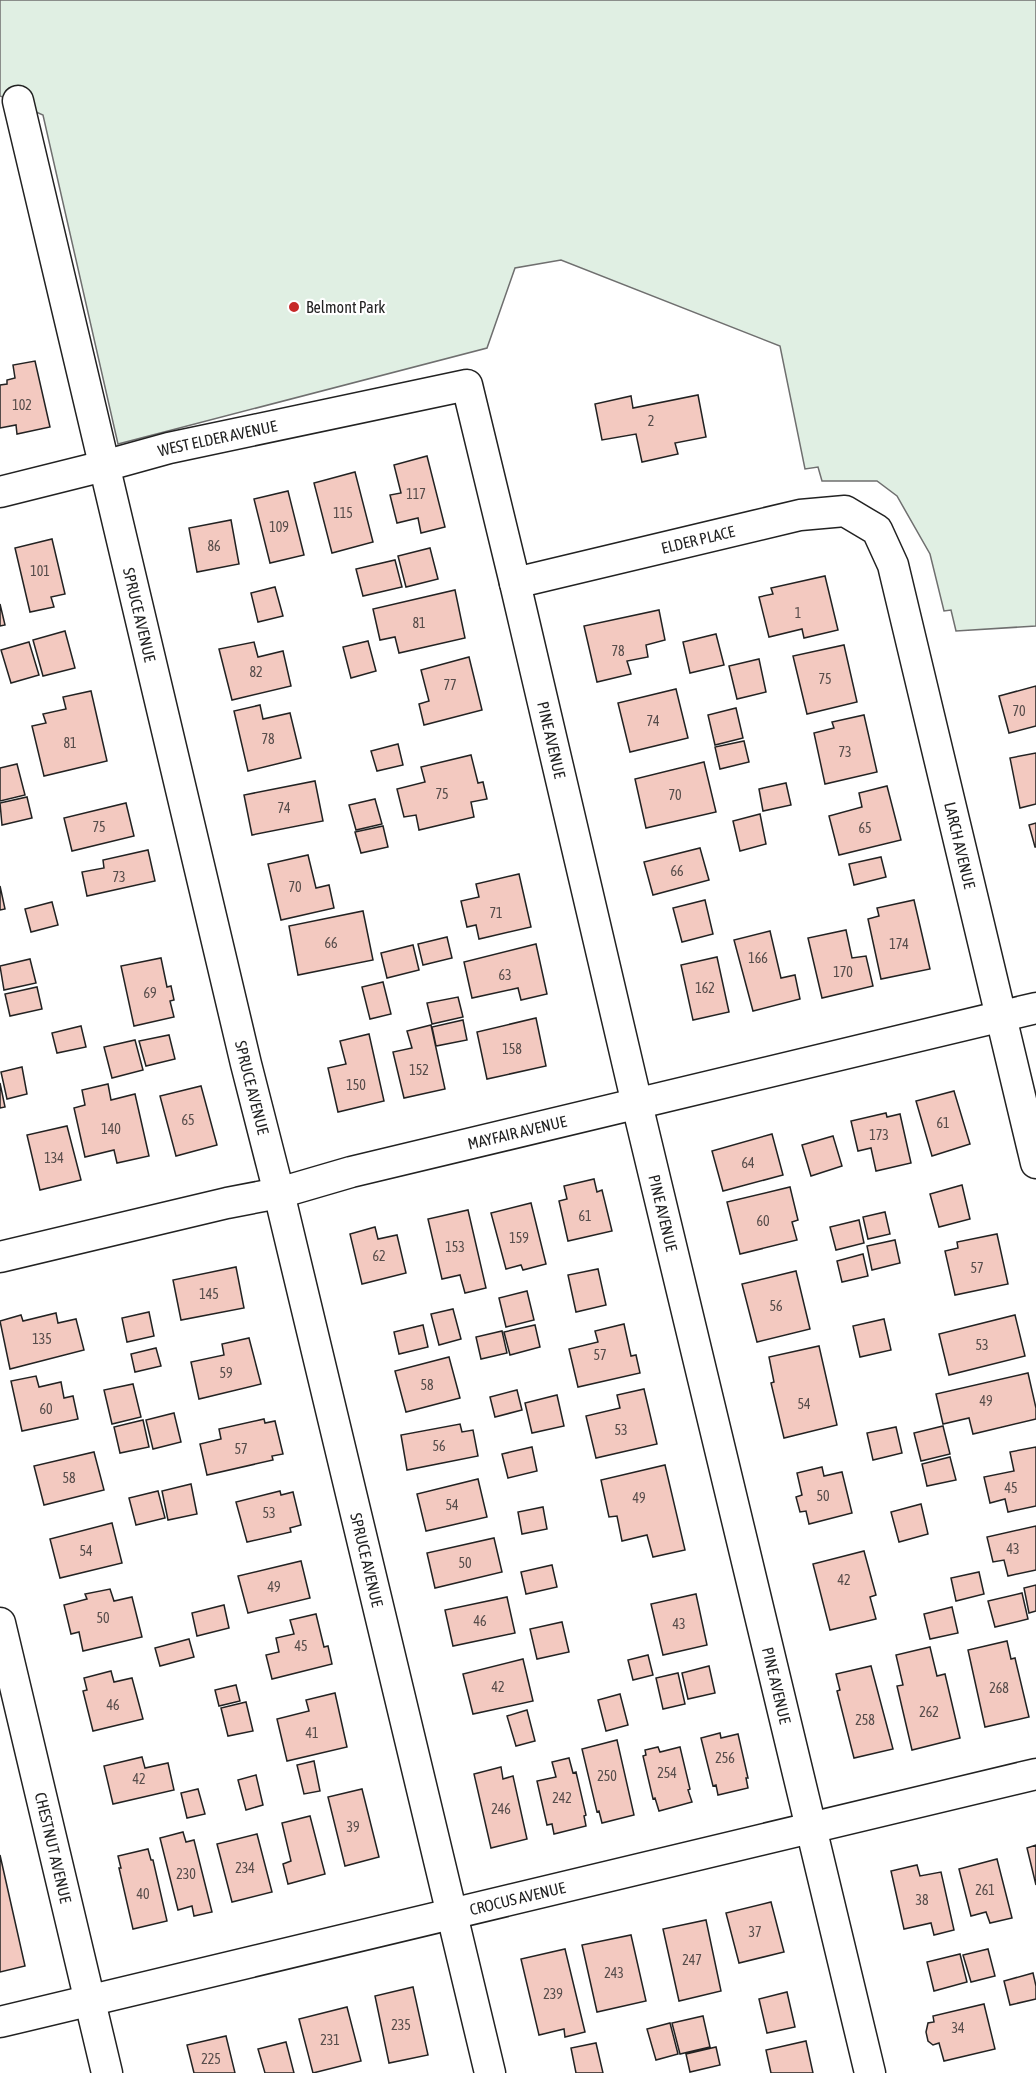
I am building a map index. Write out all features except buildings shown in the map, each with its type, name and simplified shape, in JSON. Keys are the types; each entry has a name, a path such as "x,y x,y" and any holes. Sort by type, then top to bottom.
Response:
{"street":[{"name":"SPRUCE AVENUE","path":"18,101 246,1064 490,2073"},
{"name":"PINE AVENUE","path":"436,391 466,385 870,2073"},
{"name":"WEST ELDER AVENUE","path":"0,492 169,448 436,391"},
{"name":"ELDER PLACE","path":"515,583 800,515 845,511 876,530"},
{"name":"LARCH AVENUE","path":"876,530 893,565 1036,1163"},
{"name":"MAYFAIR AVENUE","path":"0,1257 227,1203 279,1193 351,1172 1036,1008"},
{"name":"CHESTNUT AVENUE","path":"0,1623 107,2073"},
{"name":"CROCUS AVENUE","path":"0,2022 1036,1774"}],"green space":[{"name":"Belmont Park","path":"0,0 1036,0 1036,626 956,631 951,610 944,611 930,554 897,496 877,481 822,481 818,467 805,469 780,346 561,260 515,268 487,348 118,444 43,115 0,96"}],"place":[{"name":"Belmont Park","path":"294,307"}]}
